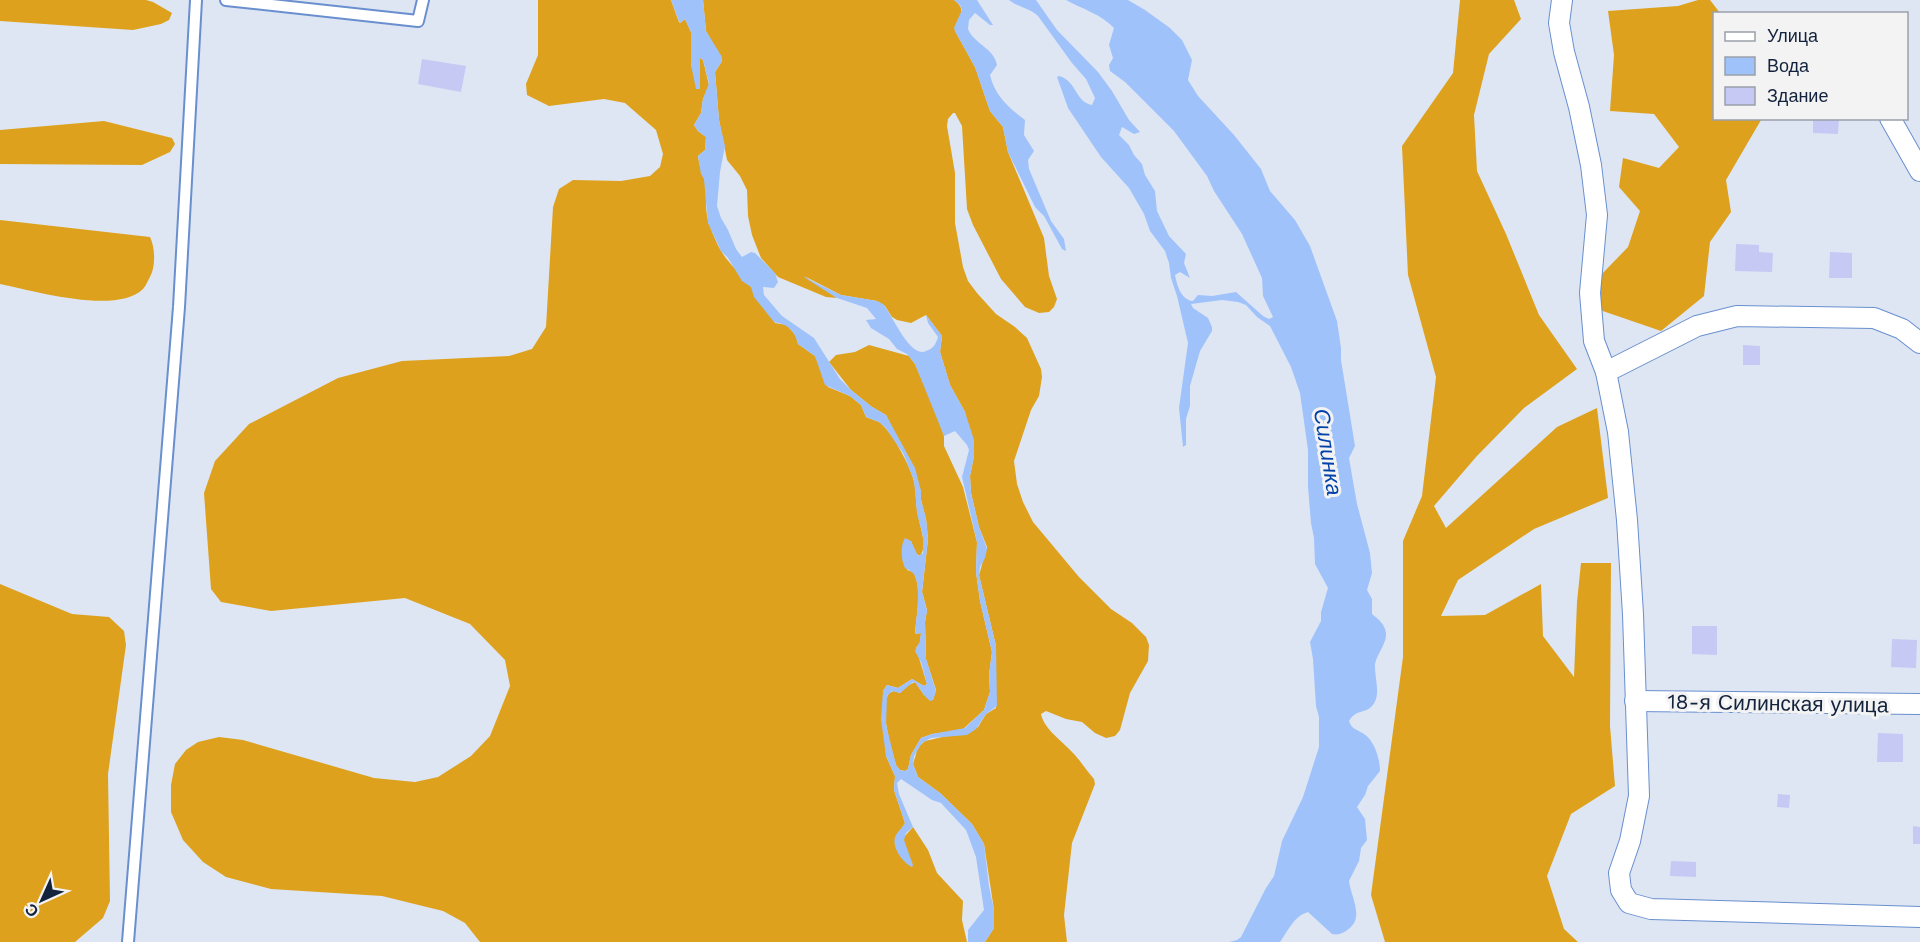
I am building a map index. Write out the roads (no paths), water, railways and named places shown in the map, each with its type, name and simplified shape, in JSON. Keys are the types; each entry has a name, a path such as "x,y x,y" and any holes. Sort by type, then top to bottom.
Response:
{"street":[{"path":"1562,0 1559,23 1591,165 1598,214 1590,293 1594,341 1606,372 1617,432 1627,513 1639,796 1630,841 1619,873 1621,890 1629,903 1651,909 1920,917"},
{"path":"1891,120 1920,171"},
{"path":"1606,372 1697,326 1737,316 1874,318 1902,329 1920,343"},
{"name":"18-я Силинская улица","path":"1635,701 1920,704"}],"lane":[{"path":"128,942 179,307 196,0"},
{"path":"226,0 418,21 423,0"}],"water":[{"path":"671,0 703,0 706,31 722,57 715,72 719,120 725,146 717,206 736,249 742,257 751,252 755,253 775,273 778,282 774,288 763,287 764,295 782,316 814,338 840,379 851,390 886,415 915,468 928,539 922,592 927,611 926,659 936,691 933,700 930,701 913,682 900,693 892,691 887,696 886,725 896,765 900,770 905,771 908,769 911,755 921,738 965,728 984,710 990,692 989,675 992,652 976,572 977,542 962,477 969,450 955,431 944,436 915,364 889,339 871,328 866,320 876,319 867,308 837,298 802,276 841,295 883,304 908,342 920,352 932,348 938,337 928,323 926,315 942,336 940,352 950,385 965,412 974,440 970,476 971,493 987,549 979,575 996,646 997,706 986,714 976,729 967,735 931,738 922,743 914,756 913,764 918,777 940,793 972,824 984,844 994,910 994,928 985,942 968,942 968,930 984,910 976,857 966,830 941,803 932,800 901,779 897,783 899,794 913,827 906,833 904,840 912,867 901,858 895,844 896,835 905,823 894,790 895,776 886,756 881,719 883,691 887,685 898,688 912,679 924,686 927,684 921,662 915,651 921,633 915,634 918,602 916,577 905,568 902,553 905,538 911,541 918,556 923,553 923,536 917,513 914,480 903,453 885,427 866,417 861,405 850,396 825,385 815,356 798,344 789,328 774,322 754,297 751,287 742,281 721,251 708,223 704,179 698,156 705,150 706,137 694,125 701,113 709,83 703,60 700,58 700,89 696,89 691,65 691,32 685,19 680,23"},
{"path":"954,0 977,0 993,25 975,13 969,20 968,29 995,59 997,65 990,75 999,95 1025,120 1024,135 1034,151 1028,160 1029,169 1051,221 1064,239 1066,251 1062,249 1044,216 1035,207 1008,152 1003,127 990,111 975,67 955,31 954,28 962,10"},
{"name":"Силинка","path":"1009,0 1036,0 1057,30 1098,72 1129,120 1140,132 1134,134 1122,127 1119,135 1142,164 1145,175 1155,191 1157,211 1169,236 1186,254 1184,263 1190,278 1180,272 1175,275 1178,287 1185,298 1193,301 1198,295 1212,296 1236,292 1269,319 1273,317 1263,296 1262,278 1242,234 1207,176 1174,131 1125,82 1110,71 1109,65 1113,58 1109,45 1114,28 1097,15 1066,0 1128,0 1170,28 1182,40 1192,60 1188,80 1198,96 1261,169 1270,191 1295,220 1310,246 1337,321 1355,446 1349,458 1357,504 1370,553 1372,573 1367,590 1372,599 1372,614 1383,624 1386,633 1375,664 1377,697 1375,702 1349,721 1353,728 1371,741 1378,756 1380,771 1368,786 1357,807 1365,819 1367,840 1361,848 1359,861 1349,881 1356,908 1355,921 1341,934 1332,934 1308,912 1295,920 1280,942 1229,942 1241,937 1274,876 1282,841 1303,797 1319,747 1319,717 1310,642 1321,621 1321,612 1328,588 1315,564 1308,487 1308,450 1300,393 1291,367 1270,326 1246,305 1222,300 1191,304 1193,308 1208,318 1212,331 1200,351 1190,386 1186,445 1183,447 1179,408 1188,343 1165,251 1150,231 1144,214 1129,188 1101,157 1068,108 1057,77 1069,82 1082,100 1092,105 1095,98 1086,79 1038,16"}]}
